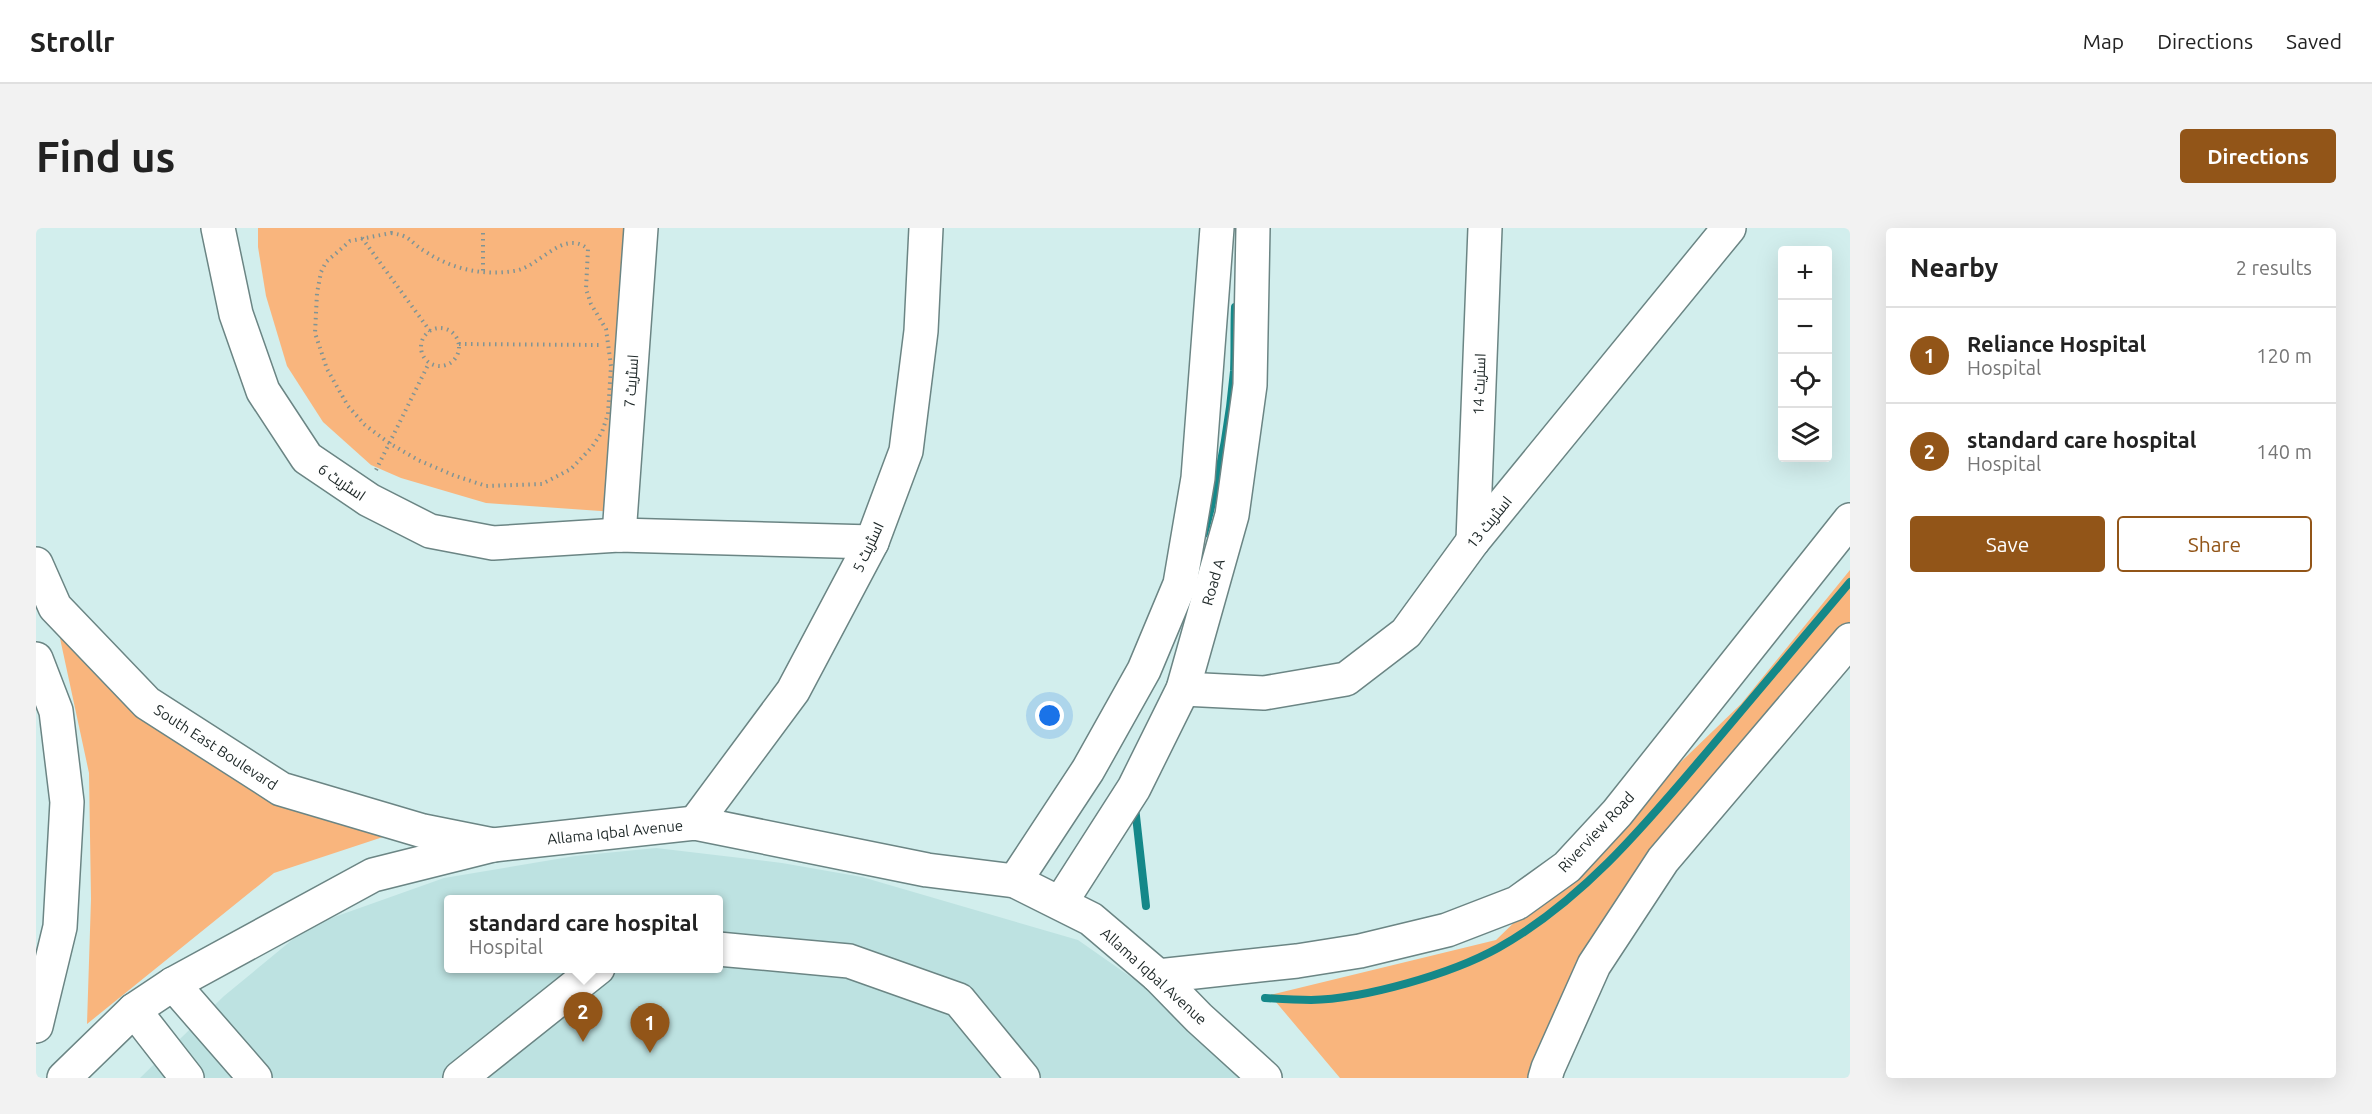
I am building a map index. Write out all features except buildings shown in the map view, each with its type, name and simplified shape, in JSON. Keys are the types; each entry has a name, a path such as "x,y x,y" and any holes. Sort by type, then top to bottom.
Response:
{"street":[{"name":"اسٹریٹ 6","path":"218,228 236,314 263,391 307,458 362,496 430,531 494,543 620,535 872,542"},
{"name":"اسٹریٹ 7","path":"620,535 621,345 641,228"},
{"name":"اسٹریٹ 5","path":"695,823 793,691 872,542 906,451 921,331 926,228"},
{"name":"Road A","path":"1015,881 1088,770 1144,670 1180,584 1197,478 1217,228"},
{"name":"Road A","path":"1061,902 1134,788 1183,689 1232,514 1250,385 1253,228"},
{"name":"اسٹریٹ 14","path":"1473,541 1485,228"},
{"name":"اسٹریٹ 13","path":"1183,689 1264,693 1346,679 1406,633 1473,541 1729,228"},
{"name":"Riverview Road","path":"1158,975 1297,961 1360,951 1447,930 1517,903 1567,867 1617,813 1850,520"},
{"name":"South East Boulevard","path":"36,564 55,607 147,703 281,789 423,831 494,845"},
{"path":"1545,1078 1594,965 1663,860 1850,640"},
{"path":"36,659 56,711 68,802 60,927 36,1026"},
{"name":"Allama Iqbal Avenue","path":"64,1078 134,1010 173,984 373,875 494,845 695,823 927,870 1015,881 1091,919 1158,975 1199,1018 1265,1078"},
{"path":"36,922 62,898"},
{"path":"723,949 849,962 959,1000 1023,1078"},
{"path":"460,1078 593,973"},
{"path":"173,984 255,1078"},
{"path":"134,1010 187,1078"}],"path":[{"path":"391,233 406,235 421,250 451,266 483,272 520,270 563,244 573,243 584,246 589,254 586,289 591,304 606,329 621,345 611,366 608,414 602,432 592,447 571,469 542,484 486,486 453,476 418,460 365,425 348,406 327,369 315,333 317,293 321,272 326,262 350,242 391,233"},
{"path":"483,233 483,272"},
{"path":"362,238 430,331"},
{"path":"442,328 453,333 459,344 457,356 448,364 435,366 424,358 421,346 425,334 430,331 442,328"},
{"path":"459,344 621,345"},
{"path":"362,496 429,363"}],"shaded area":[{"path":"258,228 635,228 615,512 486,503 401,478 371,465 323,422 287,366 266,296 258,247"},
{"path":"1850,570 1850,632 1560,1007 1538,1078 1340,1078 1270,995 1496,940 1741,704"},
{"path":"55,615 187,738 389,835 274,873 87,1024 91,899 89,773"},
{"path":"656,848 782,863 862,877 1078,940 1168,1003 1248,1078 140,1078 224,996 309,926 444,878 575,856"}],"waterway":[{"path":"1204,534 1219,473 1229,412 1234,371 1235,307"},
{"path":"1265,998 1332,999 1381,990 1432,976 1479,958 1529,929 1585,885 1636,834 1850,582"},
{"path":"1135,807 1146,906"}],"place":[{"name":"standard care hospital","path":"583,1042"},
{"name":"Reliance Hospital","path":"650,1053"}]}
